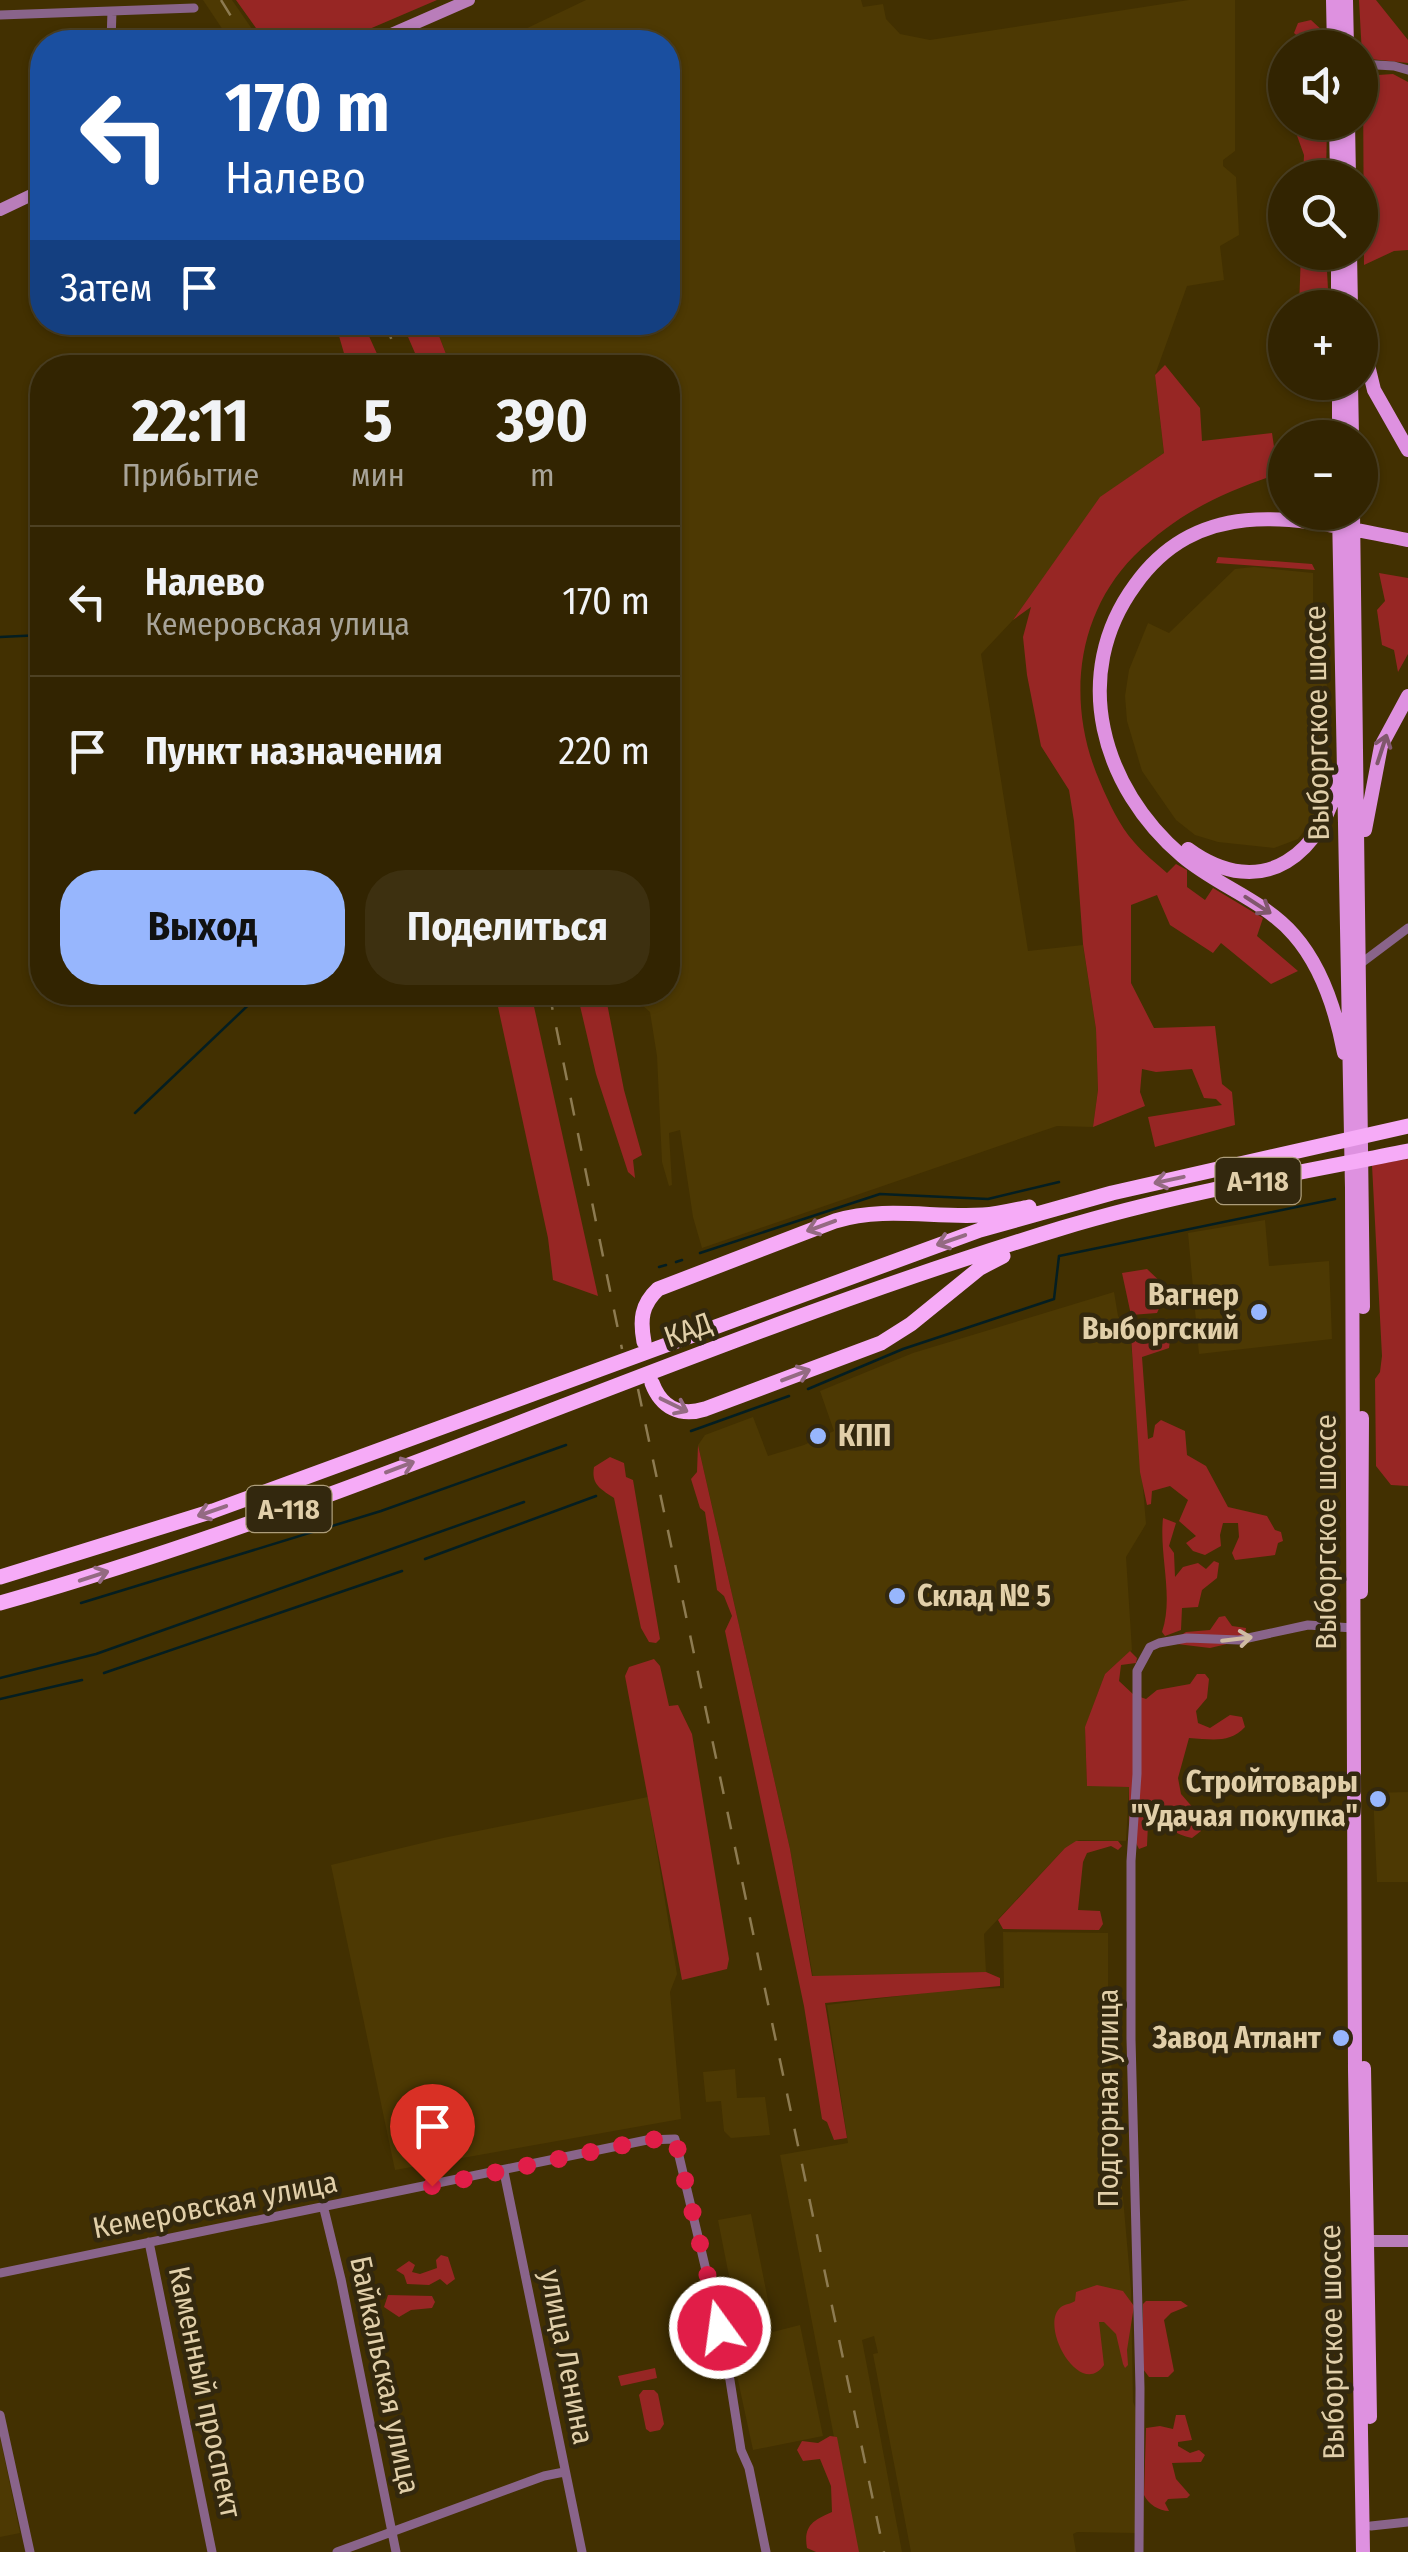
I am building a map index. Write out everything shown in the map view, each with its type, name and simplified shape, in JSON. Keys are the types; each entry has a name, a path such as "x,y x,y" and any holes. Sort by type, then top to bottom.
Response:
{"highway":[{"name":"КАД","path":"0,1577 213,1511 980,1230 1112,1193 1408,1126"},
{"name":"КАД","path":"0,1603 221,1535 687,1359 893,1284 1063,1228 1231,1186 1408,1150"},
{"path":"644,1342 641,1318 644,1307 658,1290 835,1221 896,1211 986,1215 1112,1193"},
{"path":"652,1383 657,1396 672,1408 687,1413 705,1409 881,1343 912,1324 980,1268 1110,1216"}],"main road":[{"path":"400,30 469,0"},
{"path":"1334,0 1334,30"},
{"path":"1346,0 1346,30"},
{"path":"0,210 30,196"},
{"path":"1378,397 1408,450"},
{"path":"1350,1078 1334,1008 1300,942 1269,912 1183,856 1134,803 1107,748 1098,696 1100,668 1111,628 1137,582 1162,556 1204,531 1242,520 1277,518 1408,540"},
{"path":"1346,743 1332,805 1318,834 1305,849 1284,864 1261,871 1236,871 1213,864 1189,850 1152,812 1122,762 1107,696 1115,644 1129,610 1150,580 1186,550 1224,534 1277,526 1408,548"},
{"name":"Выборгское шоссе","path":"1342,530 1347,563 1360,964 1356,1106 1364,2059 1363,2552"},
{"name":"Выборгское шоссе","path":"1351,530 1347,563 1346,743 1350,1078 1356,1106"},
{"path":"1358,876 1381,746 1408,696"},
{"name":"Выборгское шоссе","path":"1358,1187 1353,1628 1371,2552"},
{"path":"1363,2241 1408,2240"}],"street":[{"path":"0,15 191,4"},
{"path":"111,30 112,11"},
{"path":"1378,65 1408,70"},
{"path":"1360,964 1408,928"},
{"name":"Подгорная улица","path":"1139,2552 1131,1861 1137,1774 1136,1679 1150,1647 1187,1638 1239,1640 1294,1626 1353,1628"},
{"name":"Кемеровская улица","path":"0,2273 647,2140 675,2138 726,2355 742,2450 766,2552"},
{"name":"улица Ленина","path":"504,2172 582,2552"},
{"name":"Байкальская улица","path":"324,2209 396,2552"},
{"name":"Каменный проспект","path":"149,2242 212,2552"},
{"path":"0,2415 30,2552"},
{"path":"337,2552 564,2472"},
{"path":"1371,2526 1408,2522"}],"shaded area":[{"path":"203,0 232,0 253,30 223,30"},
{"path":"236,0 437,0 367,30 257,30"},
{"path":"586,0 861,0 863,7 883,4 886,19 900,34 930,40 1189,0 1235,0 1235,151 1223,160 1223,166 1236,177 1239,235 1220,246 1224,280 1187,286 1155,375 1164,453 1100,498 1013,620 981,654 1028,951 1083,945 1096,1029 1098,1090 1093,1127 1057,1126 702,1248 693,1217 680,1130 669,1133 669,1186 662,1162 657,1056 650,1012 642,1005 680,1005 680,355 446,355 439,335 680,335 680,30 523,30"},
{"path":"1359,0 1376,0 1408,40 1408,63 1378,60 1378,30 1361,30"},
{"path":"1311,20 1322,30 1295,30 1298,23"},
{"path":"1393,74 1408,82 1408,250 1378,258 1378,160 1363,160 1363,140 1378,140 1378,75"},
{"path":"1299,140 1327,140 1326,160 1304,160"},
{"path":"1300,270 1327,270 1328,290 1300,290"},
{"path":"335,335 368,335 378,355 345,355 339,336"},
{"path":"407,335 439,335 446,355 416,355"},
{"path":"1165,365 1200,408 1202,441 1268,433 1268,478 1184,516 1150,541 1114,580 1088,635 1080,694 1083,724 1100,782 1134,842 1167,873 1176,864 1187,870 1187,887 1205,900 1213,888 1263,918 1257,936 1298,971 1271,984 1221,943 1213,953 1170,925 1157,895 1131,905 1131,983 1154,1028 1215,1026 1222,1084 1232,1092 1235,1125 1155,1147 1148,1117 1222,1105 1216,1099 1204,1098 1192,1069 1142,1069 1140,1092 1145,1106 1093,1127 1098,1090 1096,1029 1083,944 1074,821 1069,790 1041,746 1023,637 1031,607 1013,620 1100,497 1164,453 1155,375"},
{"path":"1218,557 1312,564 1315,570 1216,563"},
{"path":"1235,569 1313,573 1313,652 1327,653 1326,793 1317,814 1298,839 1274,848 1218,842 1195,835 1176,820 1142,771 1127,721 1125,696 1129,670 1148,623 1169,633"},
{"path":"1379,573 1408,578 1408,654 1398,672 1394,650 1382,645 1377,610 1385,601"},
{"path":"498,1005 534,1005 598,1296 553,1280 548,1238"},
{"path":"580,1005 607,1005 642,1155 633,1160 635,1178 628,1172 596,1074"},
{"path":"1408,1159 1408,1486 1391,1485 1376,1466 1375,1379 1382,1356 1372,1165"},
{"path":"1265,1220 1269,1266 1329,1261 1332,1339 1199,1354 1188,1233"},
{"path":"1147,1269 1165,1286 1167,1302 1161,1304 1157,1313 1131,1315 1122,1273"},
{"path":"1114,1292 1118,1316 1130,1331 1146,1524 1126,1557 1132,1650 1105,1674 1085,1728 1087,1785 1129,1787 1126,1841 1079,1840 1065,1848 984,1934 986,1972 813,1977 790,1849 698,1445 705,1435 753,1417 768,1456 804,1445 834,1431 820,1391 913,1353"},
{"path":"1134,1328 1170,1340 1169,1348 1142,1357 1148,1439 1161,1420 1185,1431 1187,1455 1206,1466 1228,1507 1267,1516 1275,1530 1281,1532 1283,1541 1278,1543 1275,1555 1235,1560 1232,1553 1239,1537 1238,1523 1223,1523 1221,1546 1205,1555 1193,1551 1186,1543 1196,1536 1179,1521 1188,1500 1170,1486 1152,1491 1151,1504 1147,1505 1140,1472 1131,1336"},
{"path":"698,1445 790,1849 812,1976 986,1972 1000,1978 1000,1986 825,2003 847,2138 834,2140 822,2119 804,2006 725,1631 732,1616 724,1596 717,1590 705,1512 700,1508 691,1479 697,1472"},
{"path":"610,1457 624,1463 626,1477 633,1480 660,1639 656,1643 649,1642 641,1628 614,1498 594,1478 594,1467"},
{"path":"1163,1518 1176,1523 1169,1546 1174,1553 1175,1577 1183,1567 1198,1563 1206,1569 1214,1561 1219,1563 1217,1578 1202,1590 1198,1607 1182,1608 1181,1630 1165,1636 1162,1632 1167,1604"},
{"path":"1225,1616 1232,1626 1246,1628 1244,1640 1210,1648 1177,1644 1178,1637 1186,1632 1210,1630 1219,1617"},
{"path":"1130,1651 1137,1658 1136,1663 1121,1665 1119,1681 1134,1695 1146,1699 1157,1690 1190,1684 1197,1674 1205,1674 1209,1679 1207,1698 1196,1711 1198,1723 1210,1728 1230,1715 1242,1717 1245,1727 1226,1738 1189,1738 1178,1778 1181,1794 1195,1810 1201,1831 1192,1838 1148,1823 1147,1846 1139,1849 1129,1829 1129,1787 1087,1786 1085,1727 1105,1674"},
{"path":"654,1659 660,1666 669,1706 678,1705 692,1734 729,1959 727,1969 682,1980 625,1676 629,1667"},
{"path":"1408,1792 1408,1882 1377,1882 1373,1793"},
{"path":"648,1797 677,1974 670,1992 681,2119 395,2170 331,1865"},
{"path":"1076,1841 1118,1841 1122,1846 1118,1850 1111,1846 1087,1853 1083,1862 1078,1910 1100,1911 1103,1924 1099,1930 1003,1929 998,1920"},
{"path":"1003,1932 1108,1933 1108,2027 1131,2289 1136,2409 1135,2533 1077,2532 1073,2534 1076,2552 911,2552 873,2354 878,2353 874,2336 862,2340 902,2552 856,2552 780,2155 848,2143 827,2005 948,1990 1004,1988"},
{"path":"735,2069 737,2098 765,2097 770,2135 731,2138 724,2131 721,2101 706,2102 703,2072"},
{"path":"751,2214 773,2326 740,2332 718,2220"},
{"path":"441,2255 448,2257 455,2279 447,2285 440,2279 429,2285 407,2284 404,2275 396,2270 409,2261 415,2265 412,2272 420,2274 437,2268 436,2260"},
{"path":"1097,2285 1123,2291 1134,2306 1128,2365 1125,2368 1123,2364 1116,2334 1099,2322 1104,2365 1094,2373 1084,2373 1065,2356 1058,2342 1055,2316 1061,2307 1075,2301 1076,2292"},
{"path":"388,2295 432,2296 435,2302 432,2308 411,2310 399,2317 384,2307"},
{"path":"1146,2301 1181,2301 1188,2306 1164,2320 1174,2371 1168,2377 1149,2377 1143,2369"},
{"path":"800,2325 823,2436 753,2450 730,2343"},
{"path":"655,2368 657,2378 621,2386 618,2376"},
{"path":"643,2390 658,2394 664,2424 660,2430 646,2429 639,2395"},
{"path":"1176,2415 1185,2415 1192,2440 1178,2442 1178,2446 1205,2455 1201,2462 1172,2463 1176,2479 1190,2495 1168,2499 1165,2503 1169,2511 1165,2511 1144,2495 1146,2428 1173,2429"},
{"path":"830,2436 837,2437 859,2552 816,2552 807,2548 811,2524 832,2512 831,2486 820,2459 803,2461 797,2450 802,2441 818,2443"},
{"path":"0,2437 20,2533 0,2537"}],"waterway":[{"path":"0,637 30,636"},
{"path":"135,1113 248,1005"},
{"path":"700,1253 880,1194 988,1199 1059,1182"},
{"path":"808,1389 903,1349 1054,1299 1059,1256 1335,1199"},
{"path":"676,1262 682,1260"},
{"path":"659,1267 666,1265"},
{"path":"691,1431 789,1396"},
{"path":"81,1603 381,1511 566,1445"},
{"path":"425,1559 596,1496"},
{"path":"0,1678 96,1654 524,1502"},
{"path":"104,1673 402,1571"},
{"path":"0,1699 82,1680"}],"railway":[{"path":"221,0 240,30"},
{"path":"390,335 397,355"},
{"path":"552,1005 622,1349"},
{"path":"638,1389 884,2552"}],"place":[{"name":"Вагнер Выборгский","path":"1259,1312"},
{"name":"КПП","path":"818,1436"},
{"name":"Склад № 5","path":"897,1596"},
{"name":"Cтройтовары \"Удачая покупка\"","path":"1378,1799"},
{"name":"Завод Атлант","path":"1341,2038"}],"route":[{"path":"432,2186 647,2140 675,2138 720,2328"}]}
